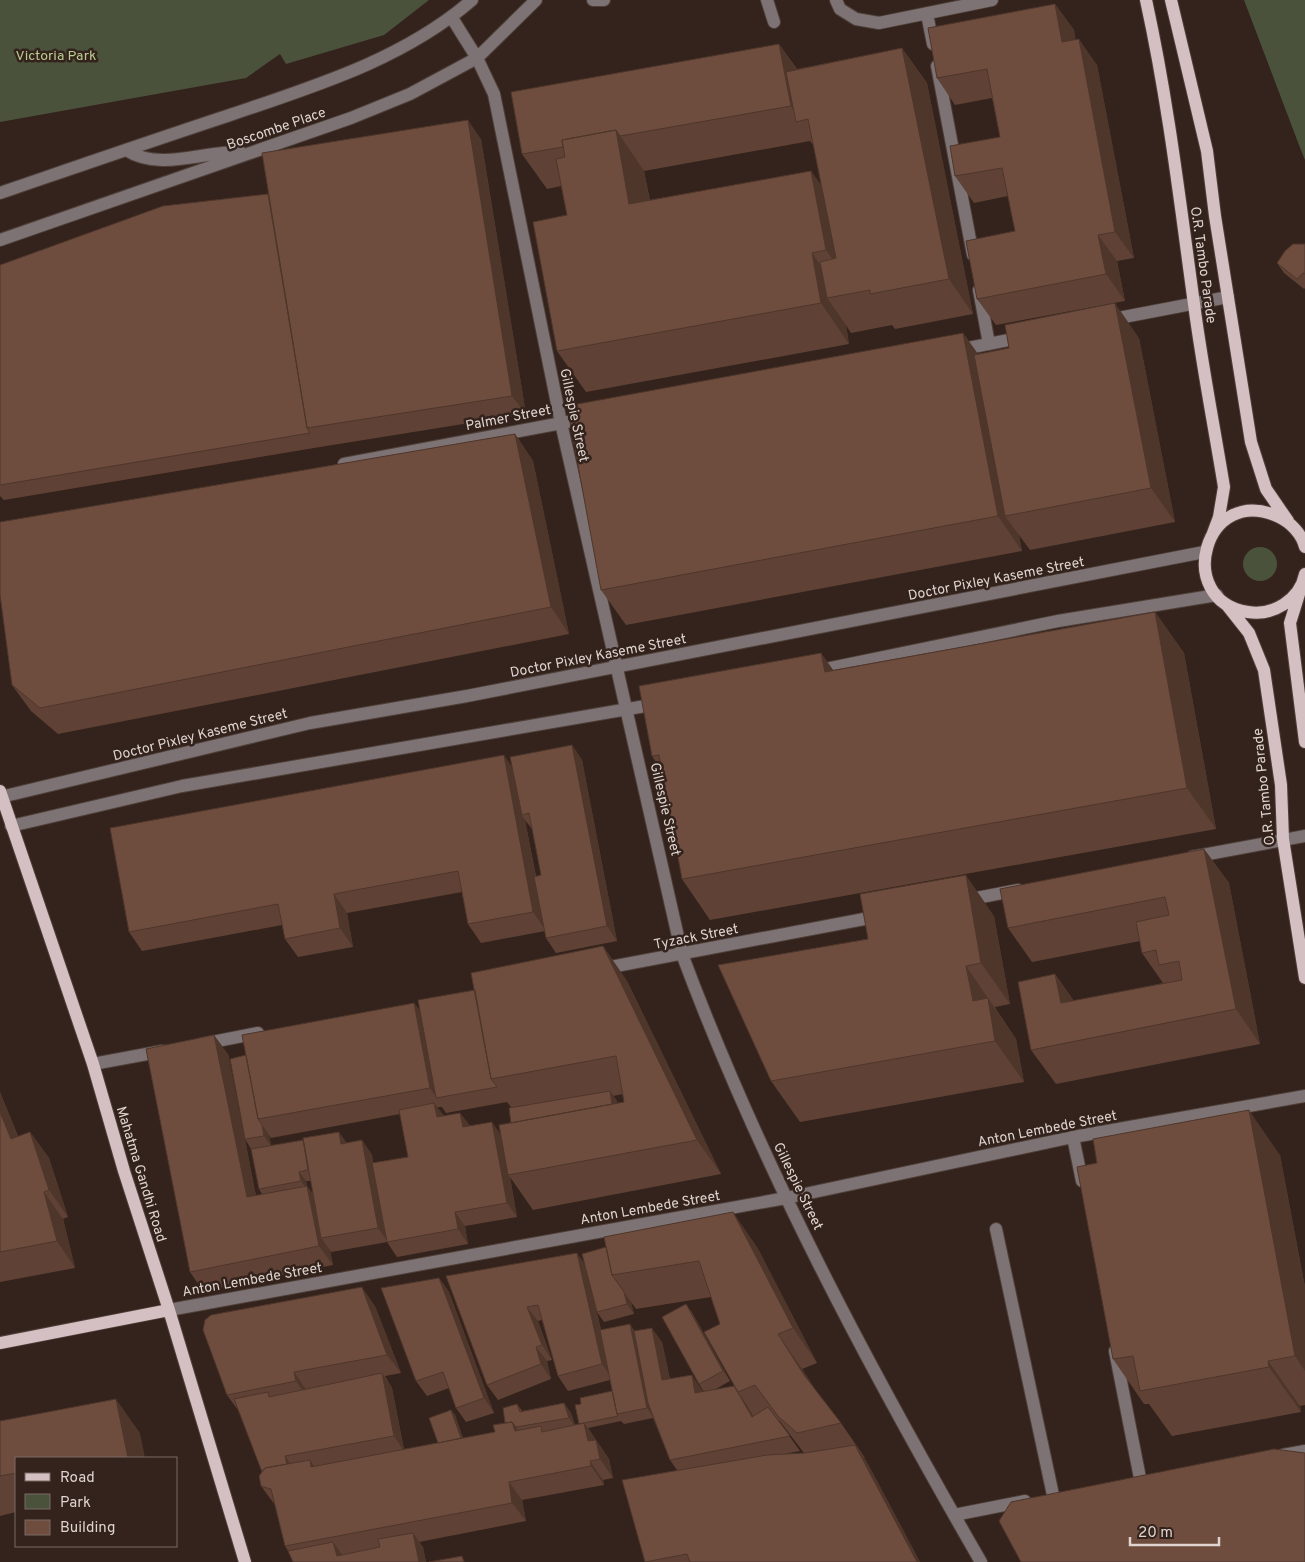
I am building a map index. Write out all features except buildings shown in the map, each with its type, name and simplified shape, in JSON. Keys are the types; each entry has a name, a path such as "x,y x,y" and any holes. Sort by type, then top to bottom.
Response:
{"main road":[{"name":"O.R. Tambo Parade","path":"1146,0 1155,40 1184,221 1194,303 1224,488 1219,517 1204,552 1204,570 1212,589 1249,633 1264,670 1281,785 1283,839 1305,978"},
{"name":"O.R. Tambo Parade","path":"1171,0 1207,151 1251,442 1266,490 1304,542 1305,547"},
{"name":"O.R. Tambo Parade","path":"1212,533 1225,519 1245,510 1267,511 1288,521"},
{"path":"1221,600 1247,612 1266,612 1284,605 1295,595 1304,578"},
{"path":"1304,578 1290,623 1305,742"},
{"name":"Mahatma Gandhi Road","path":"0,795 93,1064 124,1171 169,1310 245,1562"},
{"name":"Anton Lembede Street","path":"0,1343 169,1310"}],"street":[{"name":"Boscombe Place","path":"0,193 323,83 393,52 452,18 472,0"},
{"name":"Boscombe Place","path":"0,240 351,118 410,94 478,58 536,0"},
{"path":"593,0 604,0"},
{"path":"767,0 774,22"},
{"path":"838,4 856,19 879,23 992,0"},
{"path":"927,14 989,344"},
{"name":"Gillespie Street","path":"452,18 478,58 494,94 561,423 628,710 682,954 711,1031 786,1198 889,1401 981,1562"},
{"path":"126,150 140,158 158,161 225,152 250,152"},
{"path":"1096,323 1228,297"},
{"path":"940,353 1038,334"},
{"name":"Palmer Street","path":"329,466 580,419"},
{"name":"Doctor Pixley Kaseme Street","path":"0,795 310,723 617,666 1204,552"},
{"path":"804,674 1058,621 1221,600"},
{"path":"11,826 182,786 667,702"},
{"path":"1176,860 1305,836"},
{"path":"954,902 1031,887"},
{"name":"Tyzack Street","path":"585,972 895,913"},
{"path":"194,1045 272,1031"},
{"path":"93,1064 175,1049"},
{"name":"Anton Lembede Street","path":"169,1310 786,1198 1073,1137 1305,1096"},
{"path":"1073,1137 1085,1195"},
{"path":"954,1515 1049,1496 996,1229"},
{"path":"1113,1342 1140,1478"},
{"path":"1266,1458 1305,1451"}],"green space":[{"name":"Victoria Park","path":"0,0 429,0 384,35 286,64 280,54 246,78 0,122"},
{"path":"1244,0 1305,0 1305,160 1299,145"},
{"path":"1260,547 1272,552 1277,564 1272,576 1260,581 1248,576 1243,564 1248,552"}]}
